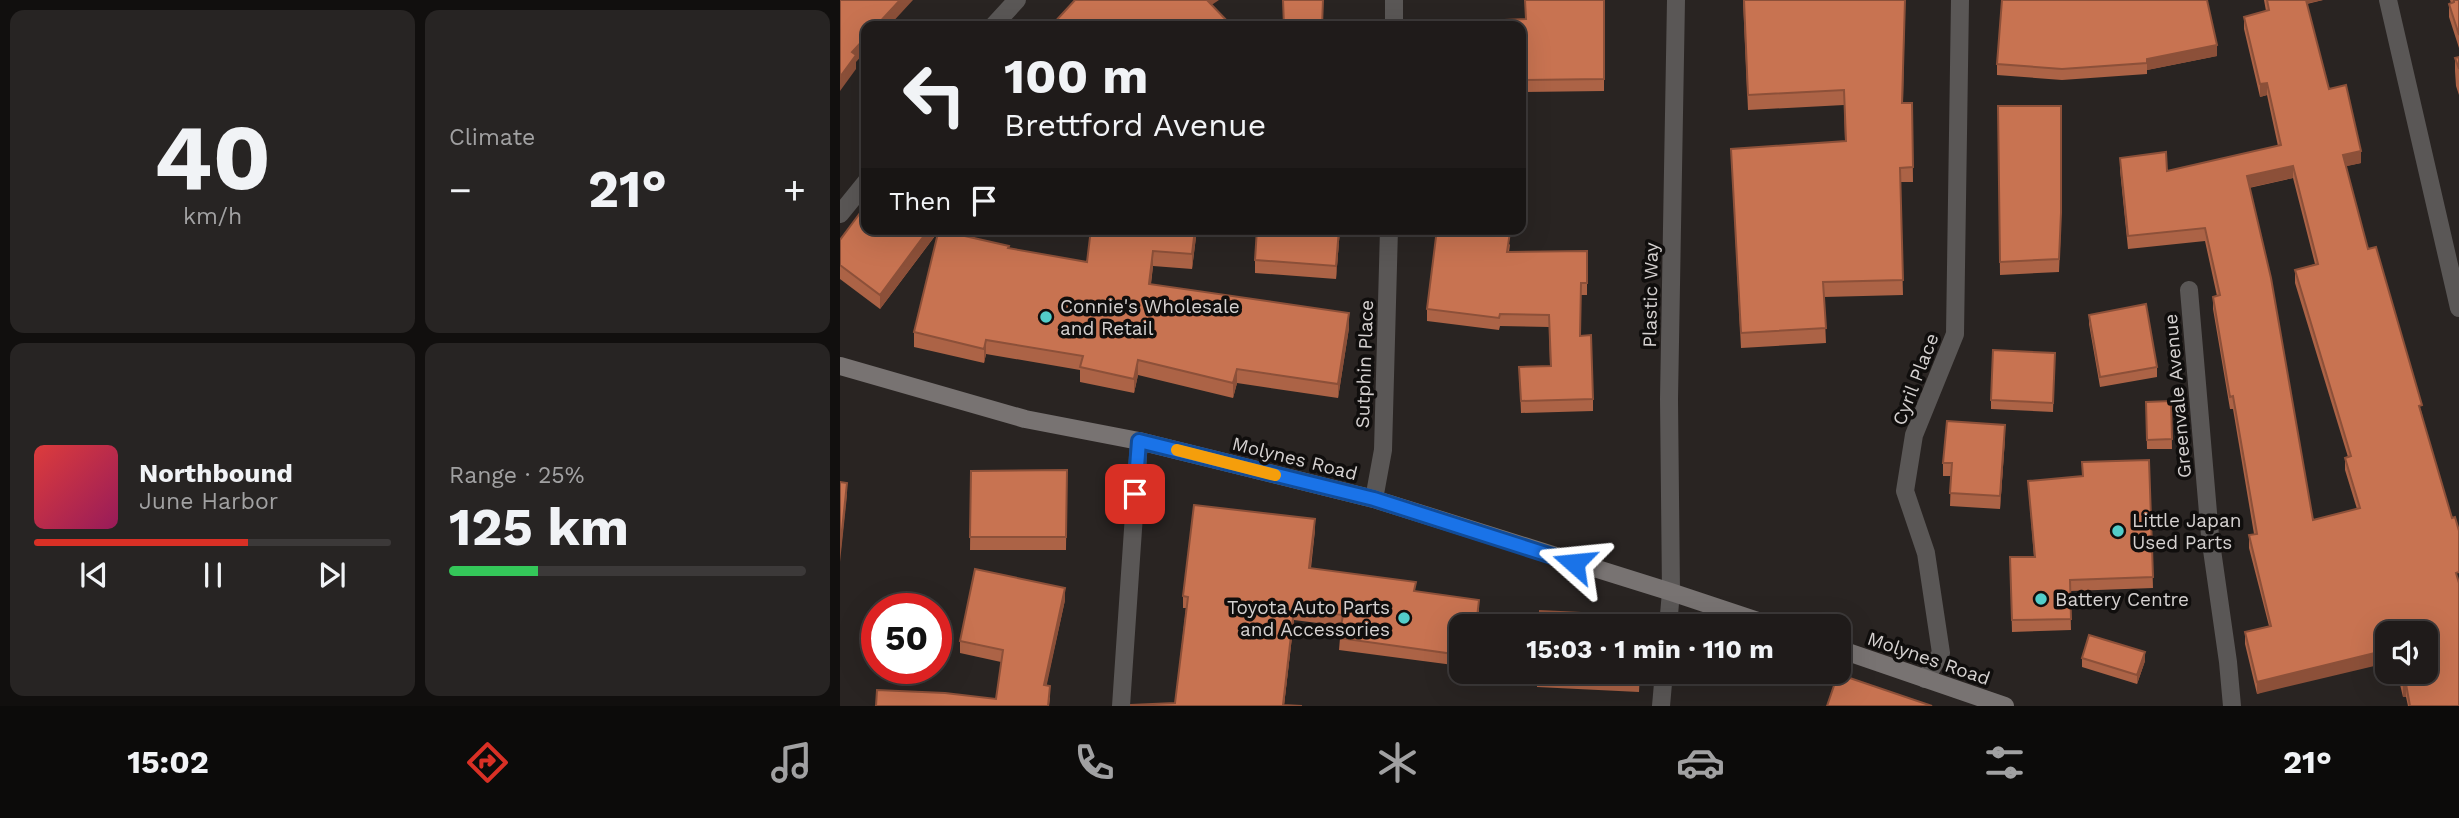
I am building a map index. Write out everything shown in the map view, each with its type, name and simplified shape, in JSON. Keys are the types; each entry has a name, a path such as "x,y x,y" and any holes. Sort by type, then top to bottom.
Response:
{"main road":[{"name":"Molynes Road","path":"840,366 1025,419 1139,441 1374,499 1737,614"},
{"name":"Molynes Road","path":"1851,653 2005,706"}],"street":[{"path":"998,21 1017,0"},
{"path":"1394,0 1394,21"},
{"name":"Plastic Way","path":"1669,614 1669,399 1676,0"},
{"name":"Cyril Place","path":"1925,679 1941,653 1926,553 1905,491 1914,435 1955,334 1960,0"},
{"path":"2388,0 2459,308"},
{"path":"840,214 861,188"},
{"name":"Sutphin Place","path":"1374,499 1383,450 1389,235"},
{"name":"Greenvale Avenue","path":"2189,290 2210,536 2232,706"},
{"path":"1121,706 1139,441"},
{"path":"1661,706 1663,684"}],"building":[{"path":"840,0 900,0 881,21 861,21 861,42 852,52 856,55 840,77"},
{"path":"1075,0 1207,0 1227,21 1056,21"},
{"path":"1283,0 1323,0 1322,21 1284,21"},
{"path":"1525,0 1604,0 1604,79 1526,80 1526,21 1483,21 1526,19"},
{"path":"1744,0 1905,0 1902,103 1912,103 1913,167 1900,168 1903,280 1823,282 1826,328 1741,333 1731,149 1846,141 1844,90 1748,95"},
{"path":"2002,0 2207,0 2217,45 2147,59 2147,63 2062,69 1997,64"},
{"path":"2267,0 2306,0 2329,89 2346,85 2361,151 2343,155 2368,249 2376,247 2422,405 2419,406 2452,518 2455,517 2459,531 2459,572 2456,573 2459,583 2459,706 2410,706 2406,684 2438,684 2438,621 2375,621 2375,653 2257,682 2245,632 2271,626 2249,535 2257,534 2213,297 2220,295 2205,228 2128,236 2120,158 2166,152 2167,171 2281,145 2267,83 2260,84 2244,17 2269,10","holes":["2293,166 2318,264 2295,270 2351,456 2345,458 2360,508 2313,520 2271,278 2247,176"]},
{"path":"2459,0 2459,35 2449,4"},
{"path":"1998,106 2061,106 2059,259 2000,262"},
{"path":"861,212 861,235 925,235 880,295 840,265 840,240"},
{"path":"938,235 966,235 1009,246 1008,248 1087,262 1090,235 1194,235 1192,254 1153,251 1149,284 1349,313 1338,384 1237,369 1233,383 1138,360 1134,379 1080,367 1083,356 986,340 984,349 914,332"},
{"path":"1257,235 1339,235 1336,266 1255,260"},
{"path":"1436,235 1510,235 1507,252 1587,251 1587,283 1581,283 1580,336 1591,335 1593,399 1521,401 1519,367 1551,366 1549,315 1500,314 1499,318 1427,309"},
{"path":"2146,304 2157,367 2100,377 2089,315"},
{"path":"1993,350 2055,353 2053,403 1991,400"},
{"path":"2171,401 2172,439 2147,440 2146,402"},
{"path":"1947,421 2005,425 2000,496 1950,493 1952,463 1943,463"},
{"path":"2149,460 2153,577 2070,580 2071,619 2012,620 2010,557 2035,557 2028,481 2083,476 2082,462"},
{"path":"1067,470 1066,537 970,537 971,471"},
{"path":"840,482 847,483 840,549"},
{"path":"1194,505 1315,519 1309,568 1416,582 1414,591 1479,600 1477,614 1449,614 1449,653 1339,638 1343,615 1294,609 1283,705 1302,706 1131,706 1175,703 1188,597 1183,596"},
{"path":"975,569 1065,588 1044,685 1050,686 1048,706 876,706 877,690 945,693 996,699 1003,650 960,641"},
{"path":"1540,611 1601,614 1540,614"},
{"path":"2089,635 2145,652 2137,675 2082,658"},
{"path":"1851,678 1932,706 1827,706 1835,684 1851,684"}],"slow traffic":[{"path":"1177,450 1275,475"}],"place":[{"name":"Connie's Wholesale and Retail","path":"1046,317"},
{"name":"Little Japan Used Parts","path":"2118,531"},
{"name":"Battery Centre","path":"2041,599"},
{"name":"Toyota Auto Parts and Accessories","path":"1404,618"}],"route":[{"path":"1135,494 1139,441 1374,499 1574,563"}]}
